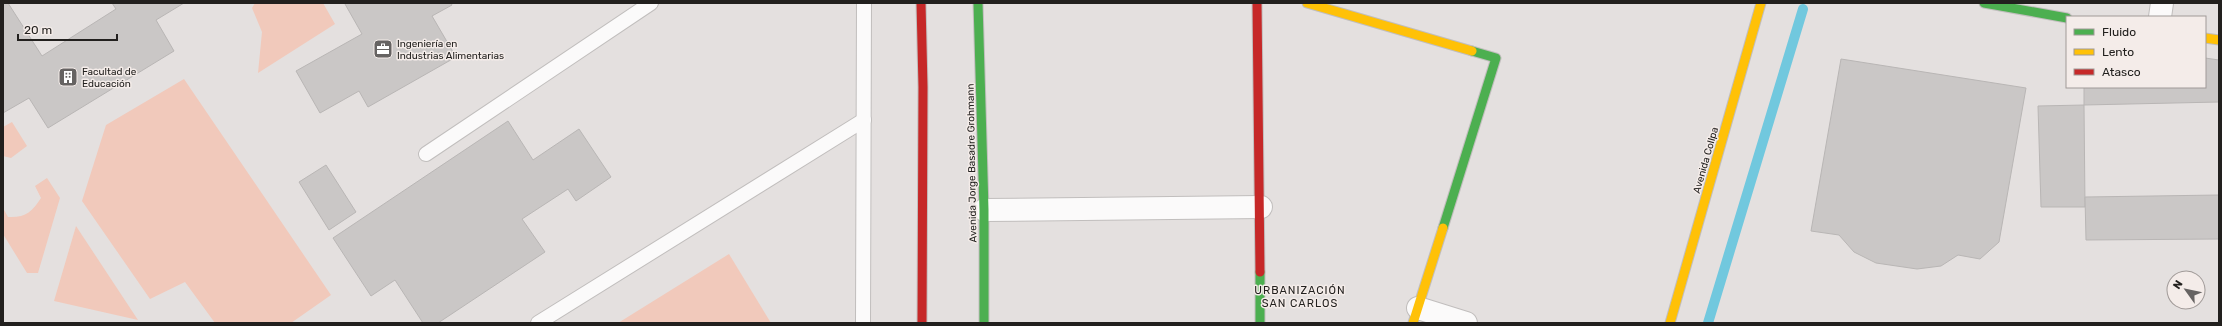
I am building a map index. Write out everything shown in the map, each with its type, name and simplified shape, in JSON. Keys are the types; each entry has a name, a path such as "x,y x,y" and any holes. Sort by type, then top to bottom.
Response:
{"main road":[{"path":"921,3 923,87 922,323"},
{"name":"Avenida Jorge Basadre Grohmann","path":"978,3 984,210 984,323"},
{"path":"1257,3 1261,207 1260,323"},
{"path":"1307,3 1496,58 1415,315"},
{"name":"Avenida Collpa","path":"1670,323 1761,3"},
{"path":"1984,3 2066,18"},
{"path":"2206,38 2219,40"}],"street":[{"path":"2160,16 2162,3"},
{"path":"984,210 1261,207"},
{"path":"1415,315 1466,323"}],"lane":[{"path":"426,154 651,3"},
{"path":"863,323 864,3"},
{"path":"538,323 864,120"}],"shaded area":[{"path":"255,3 323,3 335,24 258,73 262,32 252,8"},
{"path":"184,79 331,295 291,323 215,323 185,282 150,299 82,201 106,125"},
{"path":"12,122 27,146 11,158 3,156 3,127"},
{"path":"47,178 60,198 38,273 27,273 3,234 3,208 8,217 28,213 41,198 35,186"},
{"path":"76,226 138,320 54,301"},
{"path":"729,254 771,323 618,323"}],"building":[{"name":"Facultad de Educación","path":"3,3 8,3 42,56 116,9 112,3 184,3 156,20 174,51 48,128 29,98 3,113"},
{"path":"451,3 452,5 432,16 456,57 368,107 359,91 320,113 296,71 362,34 345,4"},
{"path":"2206,58 2219,60 2219,102 2084,105 2084,88 2206,88"},
{"path":"1841,59 2026,88 1999,242 1980,259 1958,255 1941,266 1917,269 1876,263 1854,252 1839,235 1811,231"},
{"path":"2084,105 2085,207 2041,207 2038,106"},
{"path":"508,121 533,160 579,129 611,177 576,201 568,189 522,219 545,252 438,323 423,323 395,280 371,296 333,238"},
{"path":"326,165 356,212 329,230 299,182"},
{"path":"2219,195 2219,239 2086,240 2085,197"}],"waterway":[{"path":"1708,323 1803,9"}],"traffic: fast":[{"path":"978,3 984,210 984,323"},
{"path":"1984,3 2066,18"},
{"path":"1443,228 1496,58 1472,51"},
{"path":"1260,272 1260,323"}],"traffic: slow":[{"path":"1307,3 1472,51"},
{"path":"1670,323 1761,3"},
{"path":"2206,38 2219,40"},
{"path":"1413,323 1443,228"}],"traffic: jam":[{"path":"921,3 923,87 922,323"},
{"path":"1257,3 1260,272"}],"place":[{"name":"Ingeniería en Industrias Alimentarias","path":"383,49"},
{"name":"Facultad de Educación","path":"68,77"}],"district":[{"name":"URBANIZACIÓN SAN CARLOS","path":"1300,296"}]}
